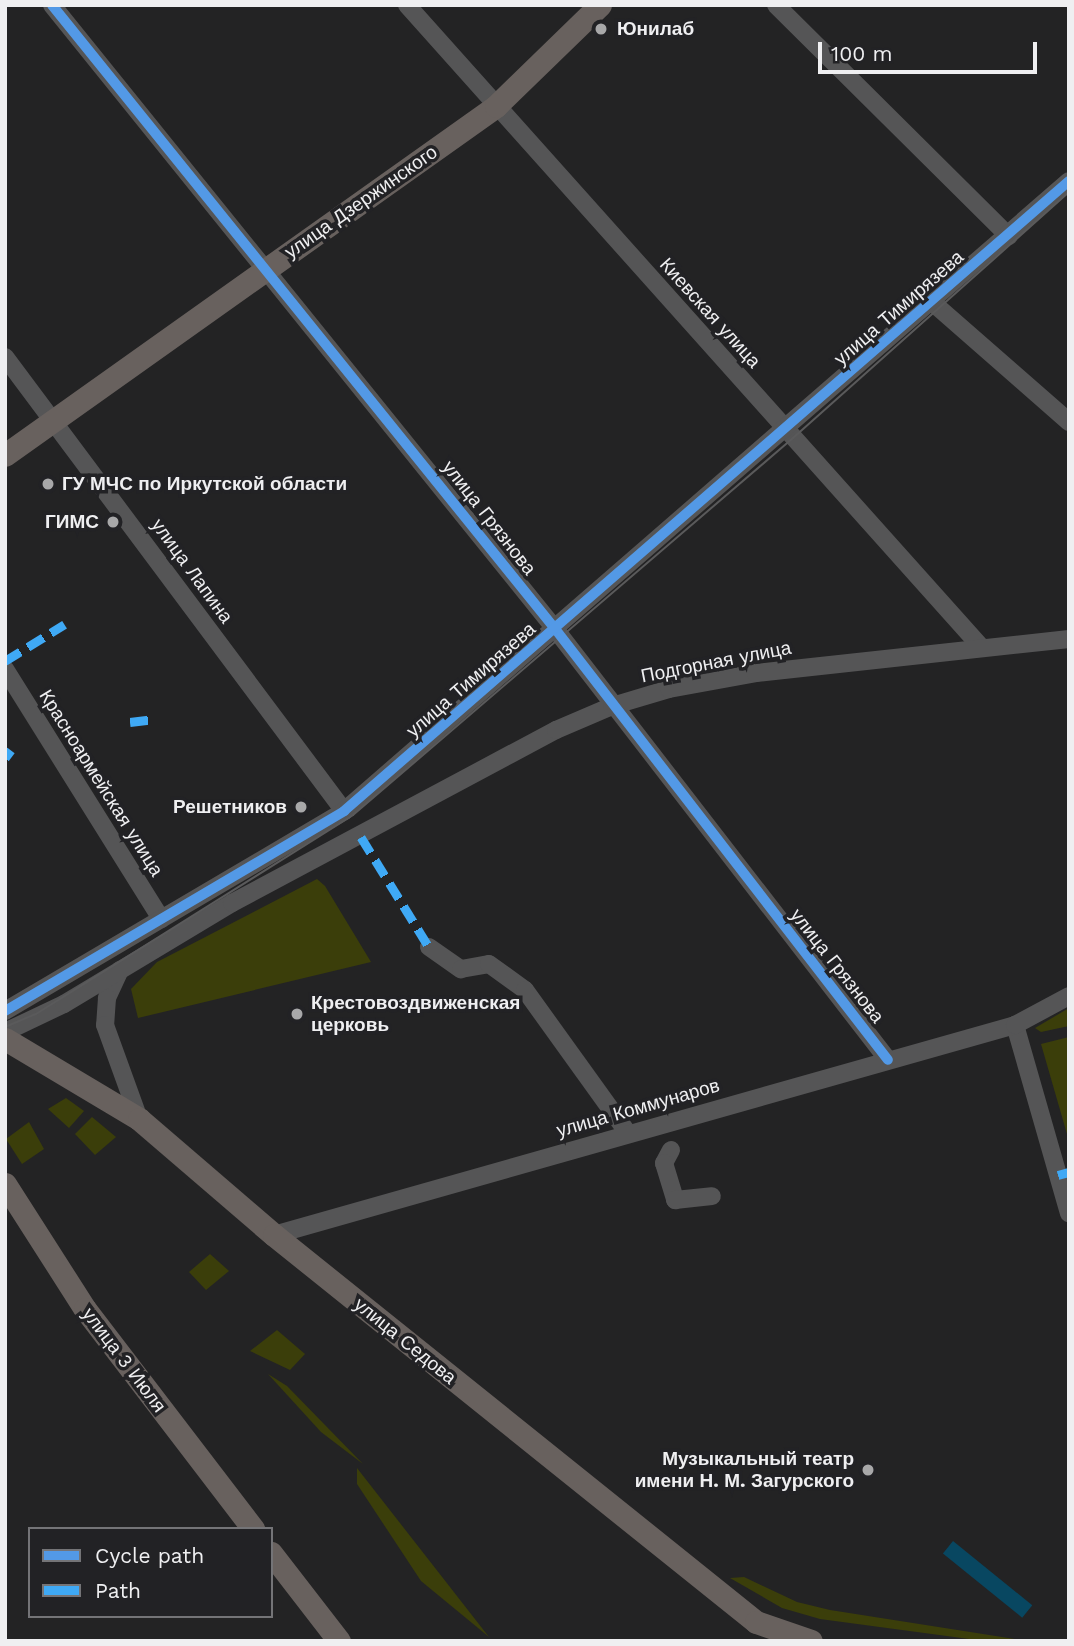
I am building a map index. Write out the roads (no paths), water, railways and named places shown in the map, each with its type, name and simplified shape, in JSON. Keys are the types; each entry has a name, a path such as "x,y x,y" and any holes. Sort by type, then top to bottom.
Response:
{"main road":[{"name":"улица Дзержинского","path":"5,456 496,106 600,5"},
{"name":"улица Седова","path":"5,1039 139,1119 274,1235 756,1622 807,1640"},
{"name":"улица 3 Июля","path":"5,1184 85,1309 251,1527"},
{"path":"273,1556 339,1641"}],"street":[{"name":"Киевская улица","path":"407,5 981,647"},
{"path":"776,5 1009,236"},
{"name":"улица Грязнова","path":"53,6 268,268 556,630 612,706 888,1060"},
{"name":"улица Тимирязева","path":"7,1012 344,811 786,431 1069,181"},
{"path":"932,302 1069,422"},
{"name":"улица Лапина","path":"5,357 56,420 344,811"},
{"name":"Подгорная улица","path":"120,970 232,903 361,837 556,730 612,706 669,689 756,673 1069,639"},
{"name":"Красноармейская улица","path":"5,669 161,919"},
{"path":"429,947 461,970 489,964 525,990 627,1132"},
{"path":"5,1031 26,1025 120,970"},
{"path":"120,970 107,998 106,1025 139,1119"},
{"name":"улица Коммунаров","path":"274,1235 627,1132 1015,1025 1069,996"},
{"path":"1015,1025 1069,1213"},
{"path":"671,1150 664,1163 675,1200 712,1196"}],"water":[{"path":"953,1541 1032,1605 1022,1618 943,1553"}],"tram line":[{"path":"5,1027 36,1014 353,815 793,438 1069,192"}],"place":[{"name":"Юнилаб","path":"601,29"},
{"name":"ГУ МЧС по Иркутской области","path":"48,484"},
{"name":"ГИМС","path":"113,522"},
{"name":"Решетников","path":"301,807"},
{"name":"Крестовоздвиженская церковь","path":"297,1014"},
{"name":"Музыкальный театр имени Н. М. Загурского","path":"868,1470"}]}
